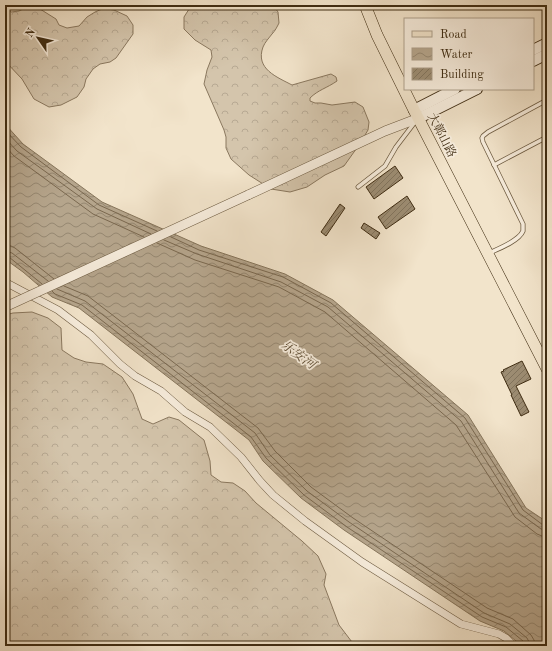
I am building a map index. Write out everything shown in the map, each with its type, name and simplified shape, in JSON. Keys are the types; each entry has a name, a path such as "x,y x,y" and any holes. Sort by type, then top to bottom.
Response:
{"main road":[{"name":"大鄣山路","path":"365,5 377,34 404,89"},
{"path":"534,50 547,43"},
{"path":"534,60 547,54"},
{"name":"大鄣山路","path":"404,90 547,369"},
{"path":"416,114 453,90"},
{"path":"416,114 475,90"}],"street":[{"path":"5,307 385,131 416,114"},
{"path":"5,282 58,310 91,335 120,364 135,376 161,391 185,412 210,427 241,457 273,495 305,522 362,562 461,624 499,634 506,638 514,646"}],"lane":[{"path":"488,253 507,245 520,235 523,231 523,224 482,138 488,132 547,100"},
{"path":"358,187 385,166 416,114"},
{"path":"494,165 547,137"}],"green space":[{"path":"273,5 278,12 279,23 263,47 261,55 265,67 274,75 292,85 331,74 336,77 337,81 313,95 310,98 310,101 332,105 355,102 363,107 369,122 368,130 344,166 325,175 307,187 290,192 271,189 249,175 231,159 226,148 226,137 224,130 204,84 212,57 211,50 195,40 184,29 184,17 191,6"},
{"path":"27,7 40,9 56,19 59,25 67,28 79,26 87,17 102,9 114,10 127,16 133,25 133,34 116,58 110,62 100,64 93,69 77,97 61,105 49,107 34,99 22,79 5,61 5,8 11,12 19,11"},
{"path":"32,312 48,318 61,328 62,350 74,358 86,362 103,364 122,377 133,394 142,419 153,424 169,417 179,420 204,440 210,461 211,475 221,482 233,483 245,491 256,503 318,556 326,574 324,585 339,625 355,646 5,646 5,315"}],"water":[{"name":"乐安河","path":"5,124 23,144 102,202 201,246 285,274 333,300 468,415 526,508 547,522 547,646 522,646 504,631 480,621 344,530 301,498 263,461 249,440 79,308 52,297 23,272 5,259"}],"building":[{"path":"395,166 403,178 374,199 366,187"},
{"path":"407,196 415,209 386,229 378,217"},
{"path":"340,204 345,208 326,236 321,232"},
{"path":"364,223 380,233 376,239 361,228"},
{"path":"522,361 531,379 516,386 529,412 521,416 501,372"}]}
